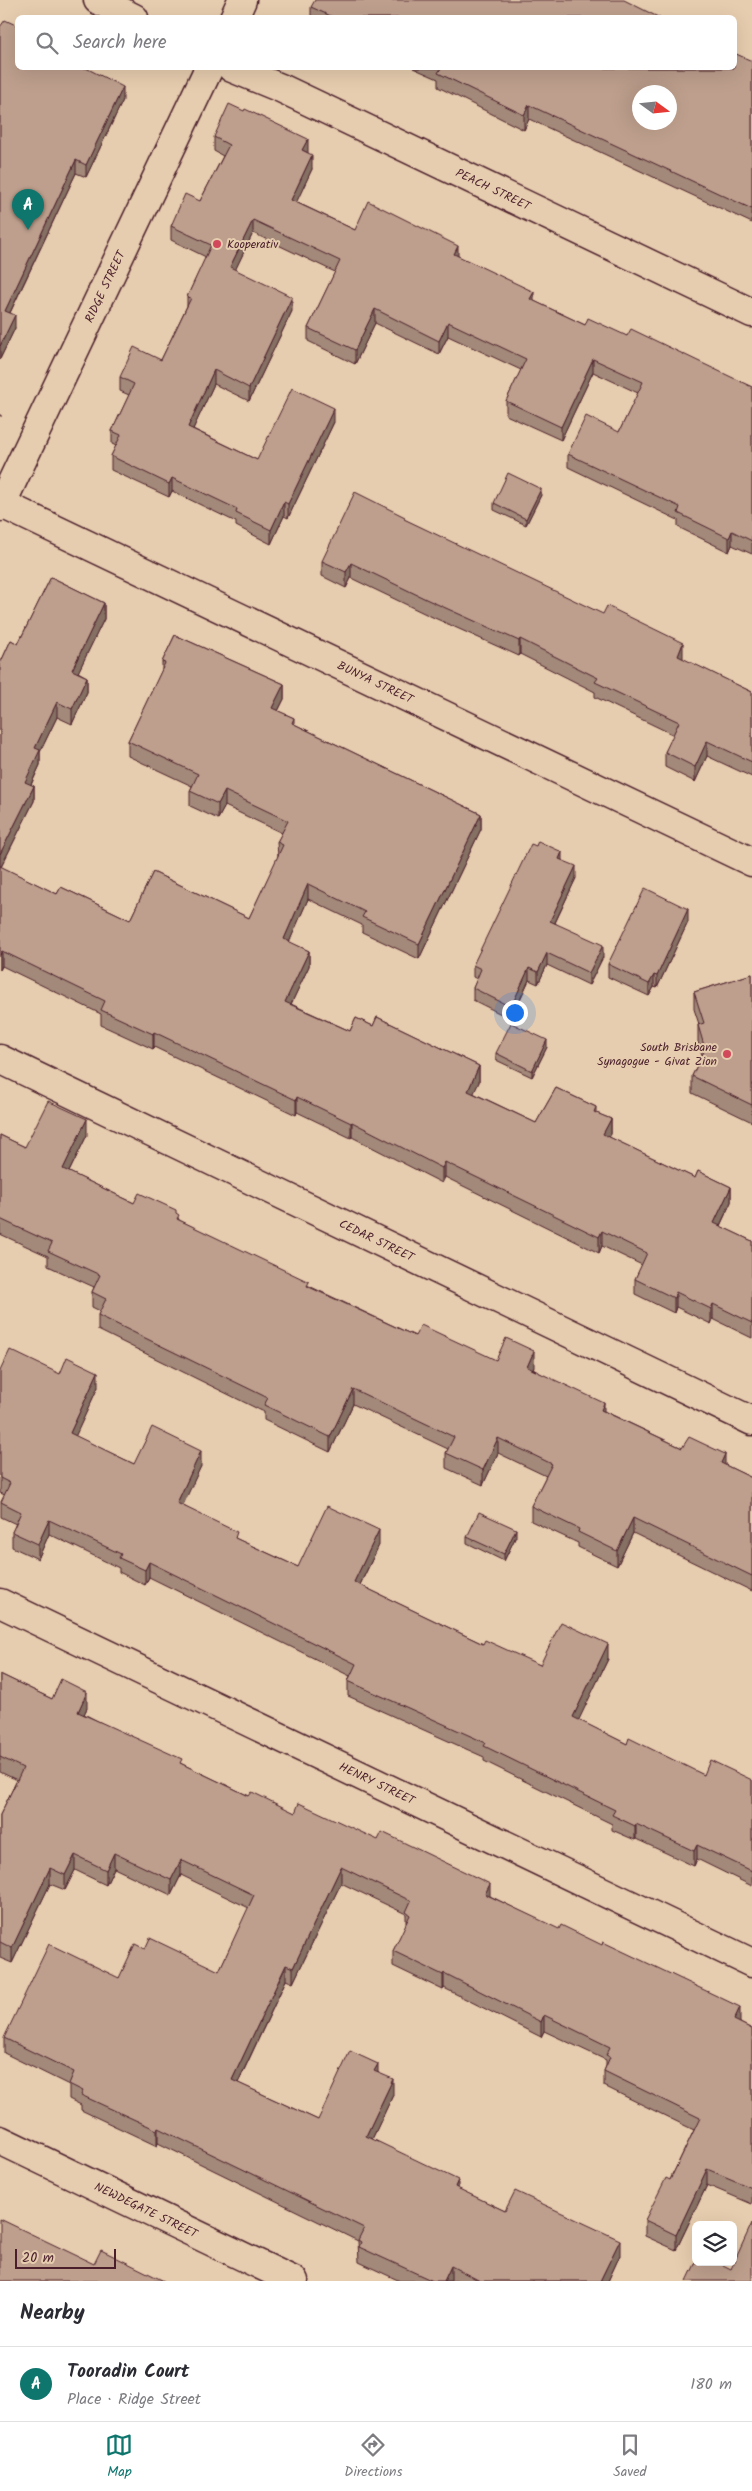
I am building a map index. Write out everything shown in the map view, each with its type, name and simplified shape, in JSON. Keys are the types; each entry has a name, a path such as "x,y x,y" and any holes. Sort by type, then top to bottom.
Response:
{"street":[{"path":"98,0 128,15"},
{"path":"235,15 242,0"},
{"name":"RIDGE STREET","path":"1,505 209,70"},
{"name":"PEACH STREET","path":"237,70 283,89 752,313"},
{"name":"BUNYA STREET","path":"1,505 752,862"},
{"name":"CEDAR STREET","path":"0,1059 752,1421"},
{"name":"HENRY STREET","path":"0,1603 752,1963"},
{"name":"NEWDEGATE STREET","path":"0,2140 294,2281"}],"building":[{"path":"315,0 624,0 654,15 328,15 311,7"},
{"path":"5,20 15,25 15,70 90,70 123,87 86,165 76,160 5,311 15,315 0,346 0,27"},
{"path":"737,54 752,61 752,209 529,105 524,115 438,73 440,70 737,70"},
{"path":"229,104 244,111 245,109 308,139 302,150 312,155 291,200 355,230 368,201 458,246 454,254 534,292 530,299 585,325 588,318 627,336 631,329 752,387 752,541 732,531 729,538 678,513 680,507 568,454 586,416 619,432 643,382 593,359 561,427 506,401 526,359 448,322 439,341 375,309 355,350 308,328 340,261 253,220 230,267 292,297 249,388 214,370 188,427 257,460 292,388 334,408 288,504 284,502 271,530 236,513 237,509 172,478 169,484 111,456 121,435 112,431 134,384 120,377 134,347 161,360 191,298 187,297 211,245 171,226 185,194 200,201 229,145 214,137"},
{"path":"508,473 541,489 526,519 494,503"},
{"path":"355,492 405,517 404,519 603,614 607,606 683,643 678,656 752,692 752,762 707,741 695,767 665,752 679,722 595,682 598,678 520,639 519,641 351,563 346,572 322,561"},
{"path":"51,577 104,603 72,670 87,677 72,709 57,702 35,748 40,750 25,782 34,786 0,854 0,664 11,640 18,644"},
{"path":"175,635 284,684 272,708 294,718 292,723 481,814 419,944 362,917 365,912 308,884 284,939 309,951 285,1002 350,1031 356,1018 373,1026 377,1017 479,1066 468,1091 536,1123 556,1088 596,1107 594,1112 611,1119 603,1134 695,1178 698,1171 731,1187 714,1223 752,1241 752,1323 713,1304 711,1309 676,1292 674,1298 635,1279 647,1253 602,1231 599,1237 445,1162 442,1168 352,1122 297,1097 296,1100 154,1032 153,1034 101,1010 105,1001 2,951 0,955 0,866 57,894 61,887 130,920 153,872 249,918 283,845 277,842 288,821 225,791 218,804 190,791 198,774 128,741 165,663 162,662"},
{"path":"538,841 562,852 559,859 576,866 550,921 603,945 589,973 547,953 538,972 529,968 511,1007 473,988 481,969 473,965 531,844 536,846"},
{"path":"645,888 688,909 657,976 654,975 649,984 608,964"},
{"name":"South Brisbane Synagogue - Givat Zion","path":"752,974 752,1105 692,1076 705,1049 698,1025 704,1023 694,992"},
{"path":"511,1023 547,1040 532,1071 496,1053"},
{"path":"48,1101 87,1119 63,1169 134,1203 139,1193 176,1210 176,1213 179,1215 177,1219 309,1282 307,1286 415,1336 421,1325 496,1360 506,1338 534,1351 527,1367 604,1403 601,1410 682,1448 689,1437 725,1454 721,1463 752,1478 752,1576 633,1518 617,1551 578,1532 579,1529 531,1506 552,1464 498,1438 483,1470 446,1453 454,1437 353,1389 330,1437 264,1405 268,1398 98,1315 106,1299 92,1292 100,1275 48,1251 52,1243 0,1219 0,1135 25,1147"},
{"path":"10,1350 60,1374 67,1357 98,1372 70,1433 134,1464 152,1427 201,1451 177,1503 237,1532 235,1538 298,1567 327,1506 379,1530 354,1582 483,1644 485,1640 540,1665 561,1622 608,1644 573,1717 627,1744 629,1738 704,1775 710,1760 752,1780 752,1871 697,1845 694,1851 636,1824 635,1826 612,1815 615,1810 484,1746 486,1743 348,1681 356,1664 149,1562 145,1570 119,1558 121,1554 49,1520 38,1544 12,1532 21,1512 1,1502 10,1483 0,1478 0,1371"},
{"path":"479,1512 516,1529 504,1554 467,1537"},
{"path":"0,1674 52,1699 61,1679 87,1692 78,1712 182,1759 180,1763 249,1796 252,1792 295,1813 299,1803 378,1840 382,1832 490,1884 485,1894 559,1929 561,1925 602,1945 603,1942 740,2007 734,2020 752,2029 752,2188 707,2169 676,2235 645,2220 666,2178 670,2180 700,2118 604,2071 610,2057 606,2055 610,2047 544,2015 541,2022 444,1973 443,1975 393,1951 410,1915 406,1912 411,1901 341,1867 293,1968 286,1965 232,2080 318,2120 350,2051 378,2064 374,2071 393,2079 366,2136 458,2180 455,2187 505,2211 515,2191 620,2240 600,2281 480,2281 451,2266 444,2281 433,2281 359,2247 361,2242 358,2240 364,2228 158,2128 157,2130 81,2095 83,2091 69,2084 74,2072 4,2038 49,1944 119,1978 135,1944 145,1949 150,1938 219,1971 254,1895 181,1860 171,1880 114,1853 106,1870 75,1855 65,1875 50,1868 12,1948 0,1942 0,1815 23,1768 0,1757"},
{"path":"0,2219 94,2264 101,2250 164,2281 0,2281"},
{"path":"752,2223 752,2281 687,2281 694,2266 725,2266 731,2269 732,2266 737,2266 737,2256"}],"place":[{"name":"Tooradin Court","path":"28,230"},
{"name":"Kooperativ","path":"217,244"},
{"name":"South Brisbane Synagogue - Givat Zion","path":"727,1054"}]}
